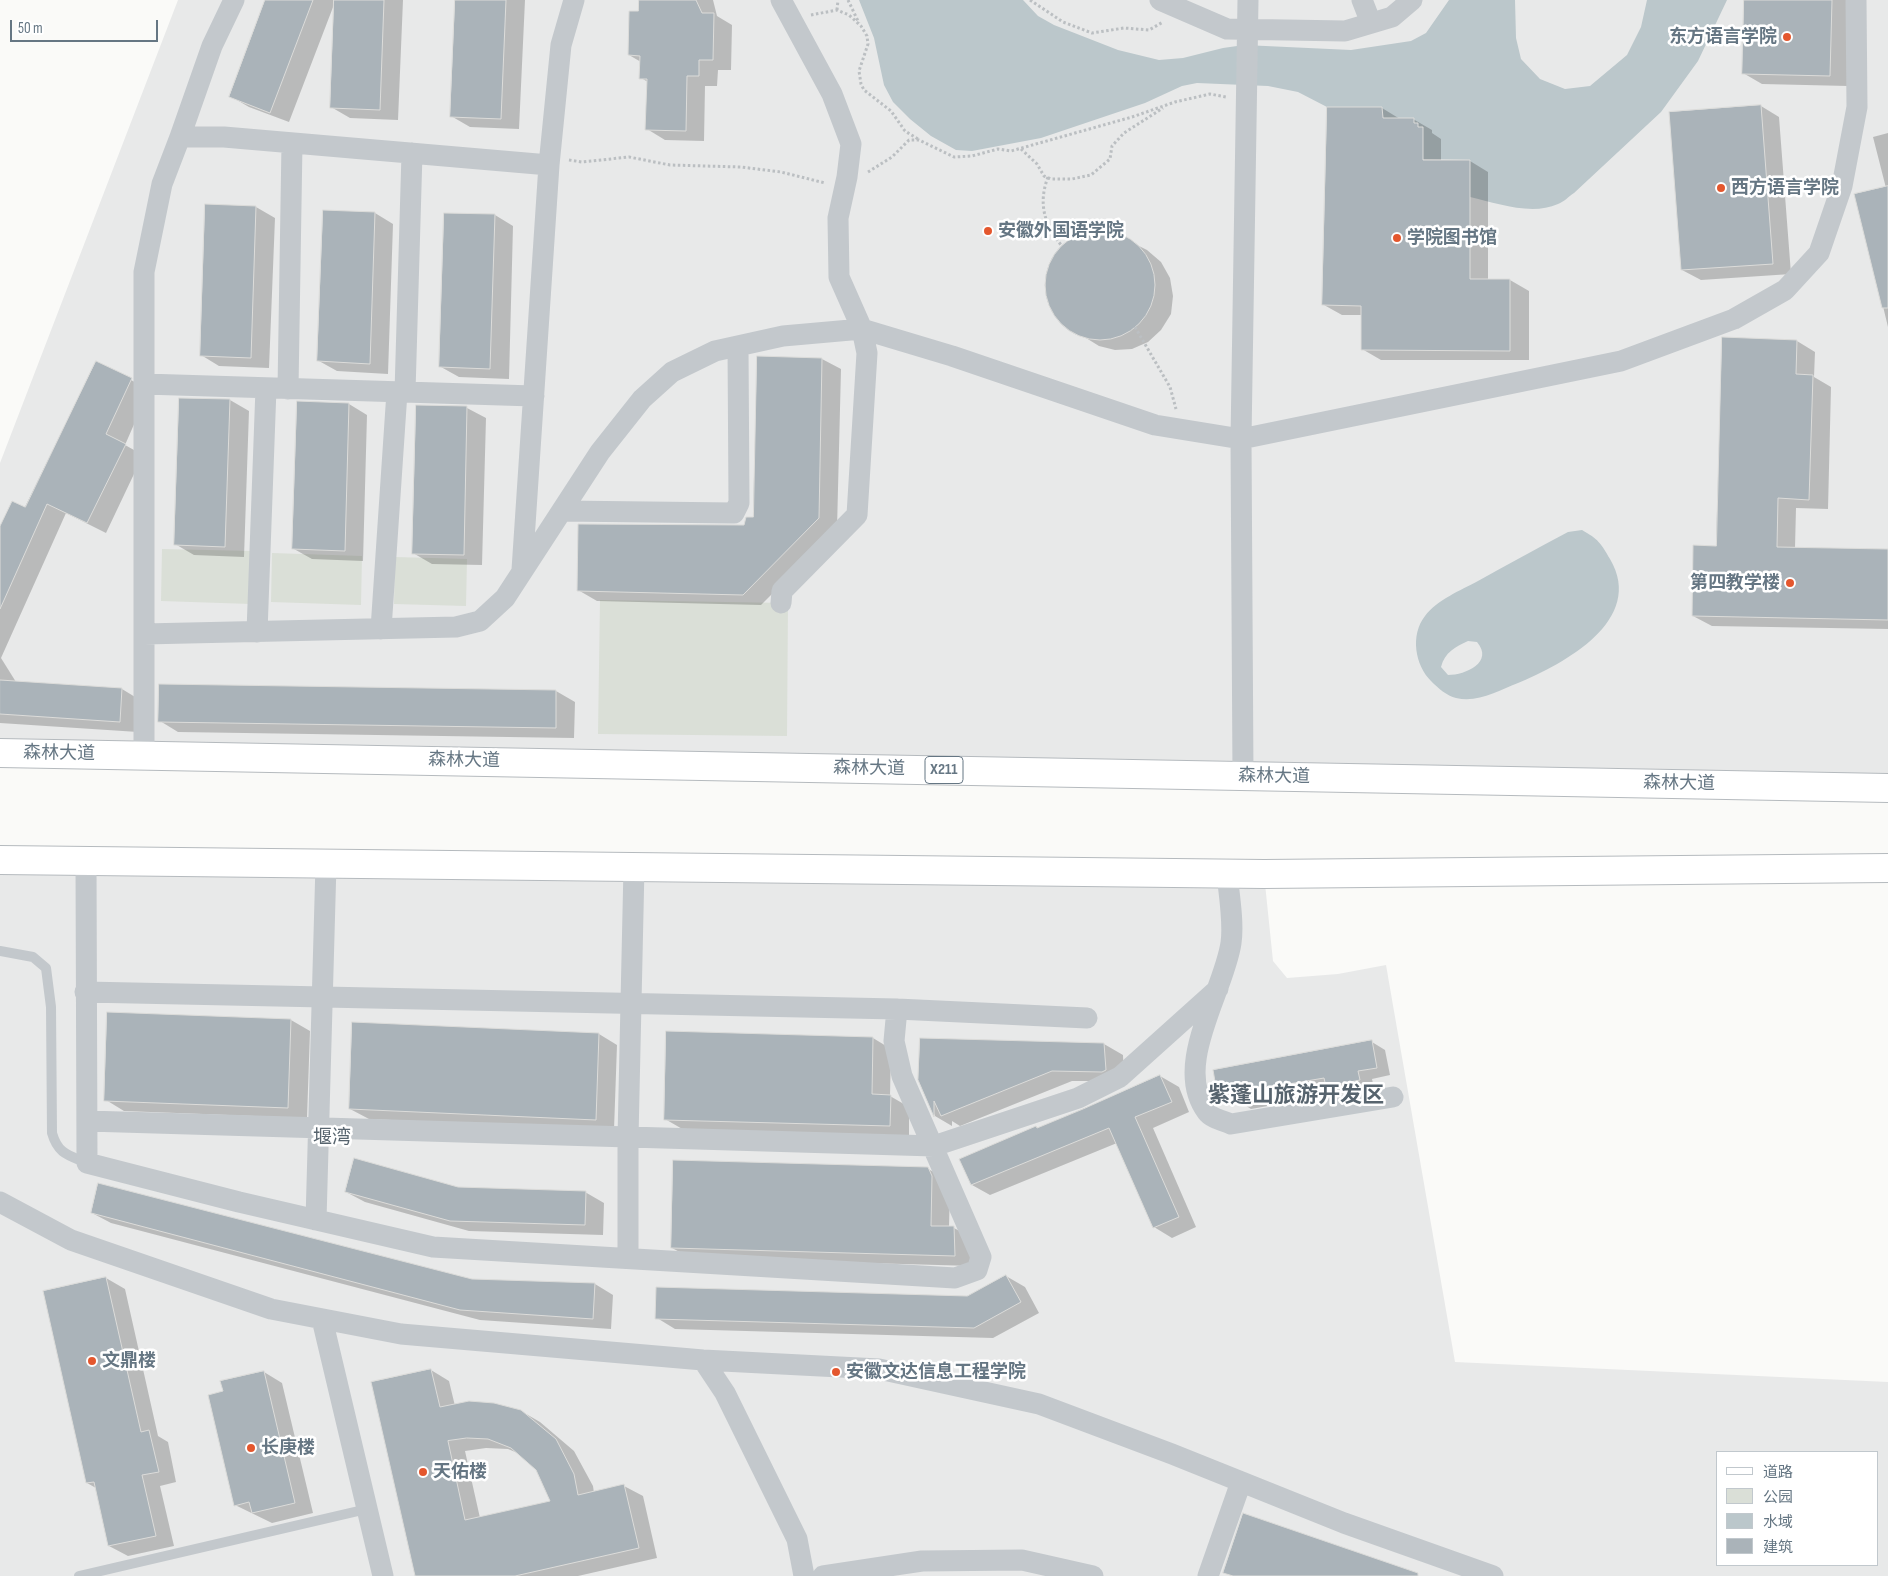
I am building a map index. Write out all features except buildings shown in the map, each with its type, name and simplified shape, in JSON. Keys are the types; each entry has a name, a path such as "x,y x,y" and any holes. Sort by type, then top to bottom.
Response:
{"main road":[{"name":"森林大道","path":"0,753 1888,788"},
{"path":"0,860 1227,874 1888,868"}],"street":[{"path":"144,755 144,272 162,184 212,46 234,0"},
{"path":"522,572 549,160 561,45 574,0"},
{"path":"781,0 832,94 851,144 846,182 838,218 839,277 862,330 867,353 857,515 782,591 781,603"},
{"path":"1243,776 1241,439 1248,0"},
{"path":"1362,0 1371,23"},
{"path":"1168,4 1227,28 1248,33 1345,31 1392,17 1412,0"},
{"path":"144,634 456,627 480,621 505,598 600,452 642,399 672,372 715,352 783,336 862,330 952,356 1155,425 1241,439 1622,361 1734,319 1785,290 1819,253 1842,186 1857,107 1856,0"},
{"path":"180,137 224,137 412,153 549,160"},
{"path":"288,388 292,143"},
{"path":"381,629 401,392 412,153"},
{"path":"562,510 734,514 739,503 738,346"},
{"path":"144,384 534,396"},
{"path":"257,632 266,388"},
{"path":"86,861 87,1163 433,1247 955,1278 977,1270 981,1256 902,1076 894,1041 897,1009"},
{"path":"316,1220 326,864"},
{"path":"628,1258 628,1138 634,867"},
{"path":"1227,874 1232,942 1218,989 1196,1049 1196,1092 1208,1114 1231,1124 1393,1097"},
{"path":"86,1121 934,1146 1078,1098 1120,1077 1218,989"},
{"path":"85,992 897,1009 1087,1018"},
{"path":"0,1202 71,1240 271,1310 401,1334 702,1360 879,1370 1039,1404 1344,1524 1493,1576"},
{"path":"322,1319 383,1576"},
{"path":"702,1360 725,1393 797,1540 804,1576"},
{"path":"1208,1576 1241,1482"},
{"path":"823,1576 922,1561 1022,1560 1093,1576"}],"lane":[{"path":"0,951 33,957 46,968 51,1007 52,1132 55,1144 61,1151 87,1163"},
{"path":"79,1576 367,1509"}],"path":[{"path":"837,10 838,0"},
{"path":"848,0 867,36 868,44 859,71 864,90 891,111 905,131 954,157 972,156 998,149 1011,151 1021,149 1132,118 1167,104 1210,94 1246,102"},
{"path":"1030,0 1063,22 1092,33 1124,28 1149,30 1162,24 1168,4"},
{"path":"795,25 814,13 822,14 837,10 849,15 861,26"},
{"path":"1021,149 1048,177 1072,179 1091,175 1110,159 1112,146 1124,133 1167,104"},
{"path":"549,160 582,162 629,157 670,165 757,169 846,182 879,166 908,140 919,140"},
{"path":"1048,177 1042,192 1043,215 1054,236 1062,246"},
{"path":"1135,327 1170,387 1180,429"}],"shaded area":[{"name":"安徽外国语学院","path":"178,0 1888,0 1888,773 1243,776 0,753 0,463"},
{"path":"0,860 1264,874 1273,961 1287,978 1338,974 1386,965 1455,1362 1888,1382 1888,1576 0,1576"}],"green space":[{"path":"162,549 252,551 251,604 161,601"},
{"path":"272,553 362,556 361,605 271,602"},
{"path":"395,557 467,559 466,606 394,604"},
{"path":"600,600 788,603 787,736 598,734"}],"water":[{"path":"859,0 1023,0 1038,16 1054,25 1118,50 1159,60 1183,58 1244,45 1351,50 1411,41 1426,33 1449,0 1515,0 1516,38 1521,59 1540,79 1565,89 1590,86 1627,55 1641,27 1647,0 1727,0 1698,61 1661,112 1574,193 1560,203 1537,209 1525,209 1470,197 1470,160 1423,159 1423,128 1418,127 1414,123 1414,118 1383,118 1382,107 1327,107 1298,92 1268,86 1197,83 1182,86 1145,103 1041,138 972,151 956,150 931,136 893,102 884,85 874,38"},
{"path":"1582,530 1587,533 1599,542 1610,559 1618,581 1617,601 1609,620 1595,637 1577,652 1537,675 1480,698 1464,699 1446,694 1431,681 1421,667 1418,658 1416,650 1417,632 1425,616 1436,605 1450,596 1568,532","holes":["1468,641 1477,642 1482,656 1476,666 1463,673 1448,675 1441,667 1445,657 1455,648"]}],"place":[{"name":"东方语言学院","path":"1787,37"},
{"name":"西方语言学院","path":"1721,188"},
{"name":"安徽外国语学院","path":"988,231"},
{"name":"学院图书馆","path":"1397,238"},
{"name":"第四教学楼","path":"1790,583"},
{"name":"文鼎楼","path":"92,1361"},
{"name":"安徽文达信息工程学院","path":"836,1372"},
{"name":"长庚楼","path":"251,1448"},
{"name":"天佑楼","path":"423,1472"}],"district":[{"name":"紫蓬山旅游开发区","path":"1296,1096"},
{"name":"堰湾","path":"332,1138"}]}
